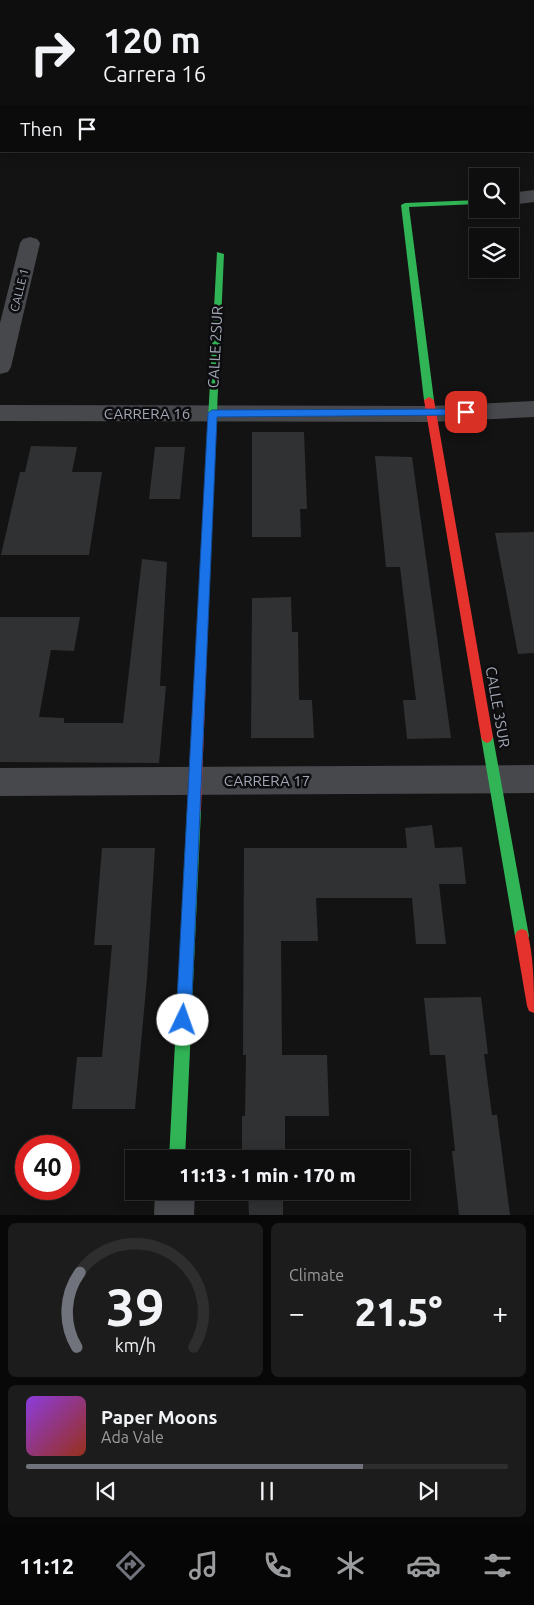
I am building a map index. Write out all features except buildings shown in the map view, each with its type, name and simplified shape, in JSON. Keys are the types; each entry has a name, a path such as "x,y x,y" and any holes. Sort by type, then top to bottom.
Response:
{"street":[{"path":"519,198 534,196"},
{"name":"CALLE 3SUR","path":"469,202 405,205 431,414 534,1006"},
{"name":"CALLE 1","path":"0,367 30,242"},
{"name":"CALLE 2SUR","path":"177,1150 220,254"},
{"name":"CARRERA 16","path":"0,413 431,414 534,409"},
{"name":"CARRERA 17","path":"0,782 534,779"},
{"path":"174,1215 175,1200"}],"traffic: fast":[{"path":"429,400 405,205 469,202"},
{"path":"205,569 220,254"},
{"path":"487,737 522,936"},
{"path":"177,1150 194,810"}],"traffic: jam":[{"path":"429,400 487,737"},
{"path":"194,810 205,569"},
{"path":"522,936 534,1006"}],"route":[{"path":"183,1020 212,413 431,414 466,412"}]}
